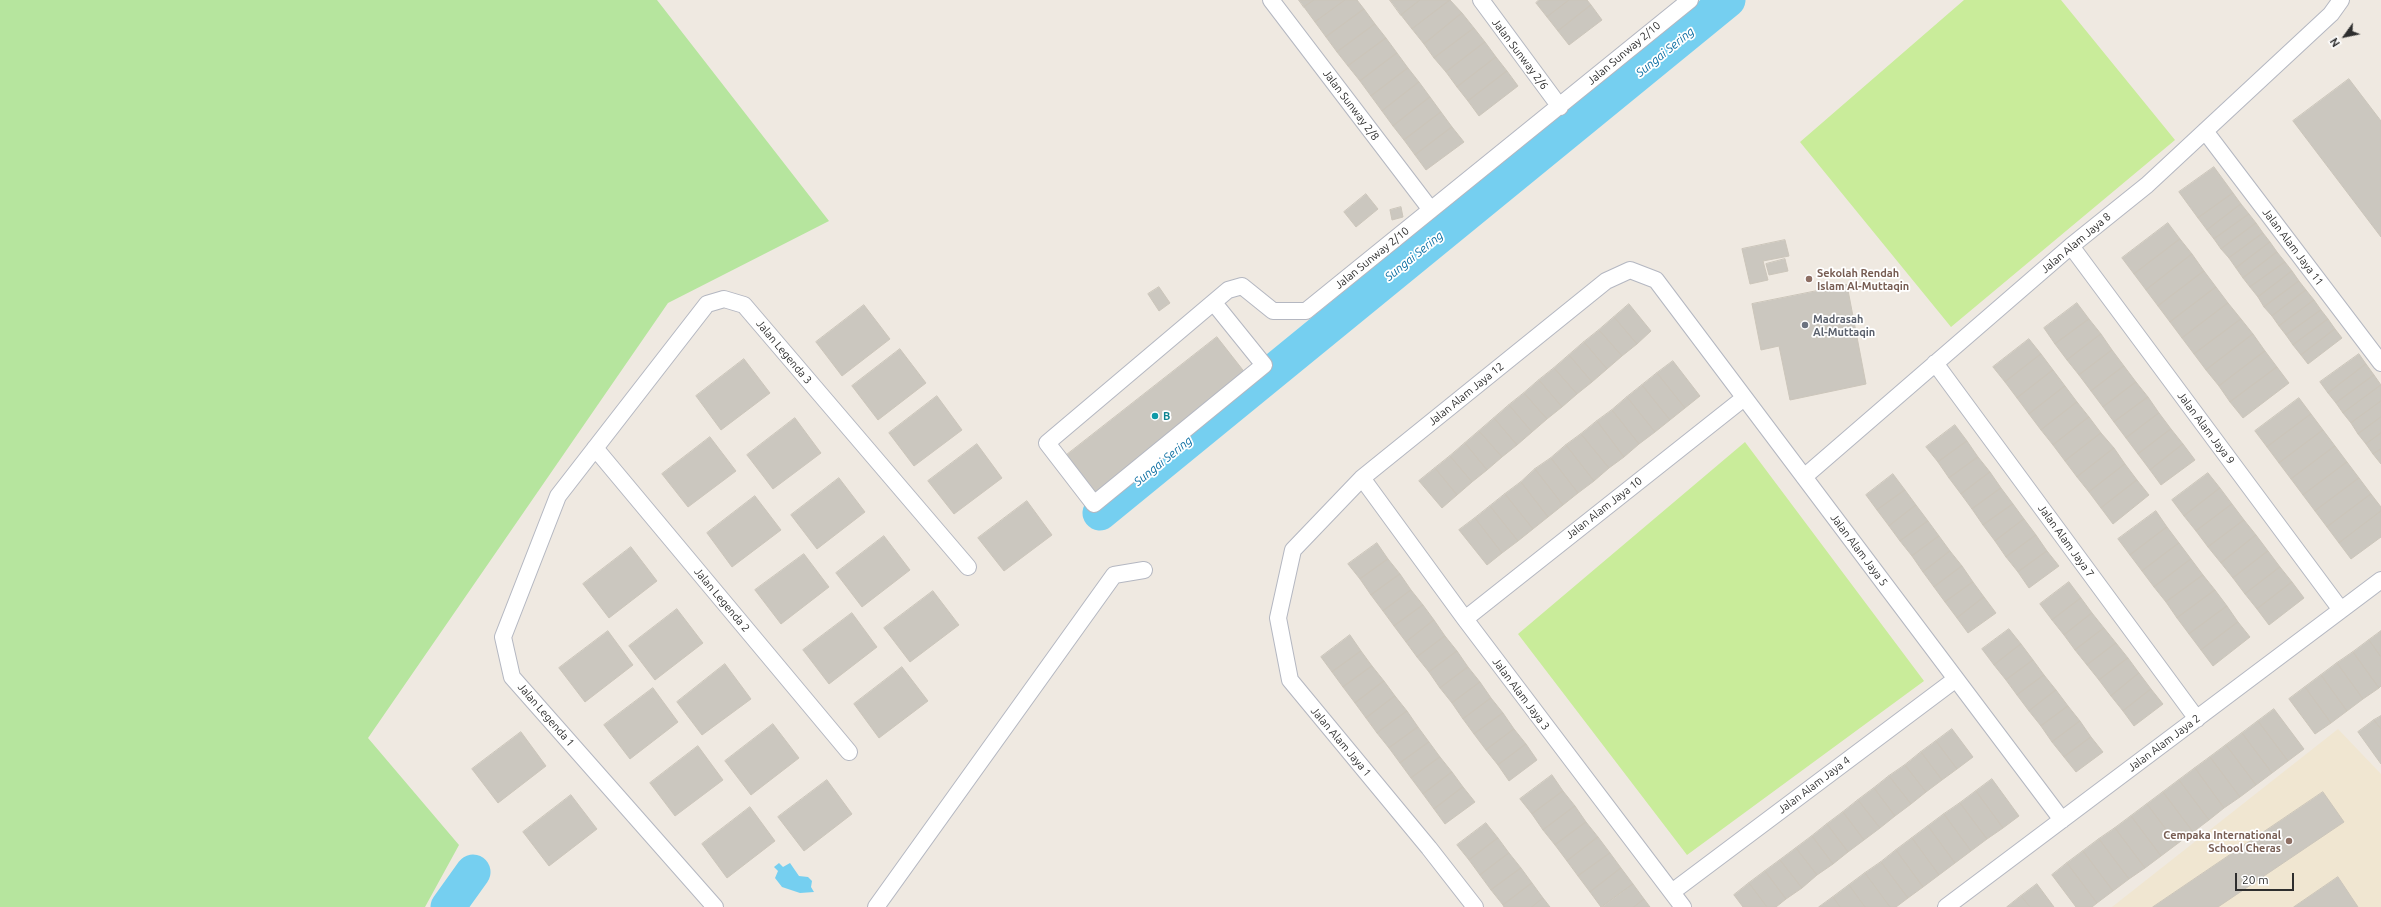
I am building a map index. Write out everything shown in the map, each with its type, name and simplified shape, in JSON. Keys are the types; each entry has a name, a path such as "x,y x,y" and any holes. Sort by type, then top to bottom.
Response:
{"street":[{"name":"Jalan Sunway 2/8","path":"1271,0 1431,210"},
{"name":"Jalan Sunway 2/6","path":"1481,0 1560,107"},
{"name":"Jalan Sunway 2/10","path":"1214,303 1264,366 1094,504 1048,443 1228,290 1242,286 1273,311 1306,311 1560,107 1628,48 1690,0"},
{"name":"Jalan Alam Jaya 8","path":"1804,477 2071,246 2147,185 2330,14 2341,0"},
{"name":"Jalan Alam Jaya 11","path":"2205,131 2381,363"},
{"name":"Jalan Alam Jaya 9","path":"2071,246 2341,610"},
{"name":"Jalan Alam Jaya 12","path":"1293,550 1362,478 1606,281 1630,270 1656,280"},
{"name":"Jalan Alam Jaya 5","path":"1656,280 2062,820"},
{"name":"Jalan Legenda 3","path":"595,448 707,304 724,299 744,305 968,568"},
{"name":"Jalan Alam Jaya 7","path":"1935,363 2197,718"},
{"name":"Jalan Alam Jaya 10","path":"1465,619 1744,398"},
{"name":"Jalan Legenda 2","path":"595,448 849,752"},
{"name":"Jalan Legenda 1","path":"595,448 558,496 503,637 512,678 715,907"},
{"name":"Jalan Alam Jaya 3","path":"1362,478 1465,619 1683,907"},
{"name":"Jalan Alam Jaya 1","path":"1293,550 1278,618 1290,680 1430,848 1475,907"},
{"path":"876,907 1114,575 1144,570"},
{"name":"Jalan Alam Jaya 2","path":"1946,907 2381,580"},
{"name":"Jalan Alam Jaya 4","path":"1672,892 1956,678"}],"shaded area":[{"name":"Cempaka International School Cheras","path":"2338,729 2381,774 2381,907 2112,907"}],"green space":[{"path":"0,0 657,0 829,221 668,303 368,738 459,845 425,907 0,907"},
{"path":"1964,0 2061,0 2175,140 1951,327 1800,142"},
{"path":"1745,442 1924,681 1687,855 1518,634"}],"water":[{"path":"779,863 783,867 790,863 799,876 808,877 812,881 811,887 814,892 800,893 782,887 775,878 778,871 774,867"}],"building":[{"path":"1299,0 1314,0 1304,7"},
{"path":"1314,0 1345,0 1315,22 1304,7"},
{"path":"1345,0 1357,0 1364,9 1326,37 1315,22"},
{"path":"1390,0 1420,0 1401,15"},
{"path":"1420,0 1450,0 1412,29 1401,15"},
{"path":"1450,0 1462,13 1424,44 1412,29"},
{"path":"1539,0 1569,0 1547,17 1536,3"},
{"path":"1569,0 1587,0 1591,5 1558,31 1547,17"},
{"path":"1591,5 1602,20 1569,45 1558,31"},
{"path":"1364,9 1375,24 1337,52 1326,37"},
{"path":"1462,13 1474,28 1434,58 1424,44"},
{"path":"1375,24 1386,38 1348,66 1337,52"},
{"path":"1474,28 1485,42 1446,72 1434,58"},
{"path":"1386,38 1397,53 1360,81 1348,66"},
{"path":"1485,42 1496,57 1457,87 1446,72"},
{"path":"1397,53 1408,68 1371,96 1360,81"},
{"path":"1496,57 1507,71 1468,101 1457,87"},
{"path":"1408,68 1419,82 1382,111 1371,96"},
{"path":"1507,71 1518,86 1479,116 1468,101"},
{"path":"2349,79 2381,121 2381,237 2293,121"},
{"path":"1419,82 1430,97 1393,126 1382,111"},
{"path":"1430,97 1441,112 1404,140 1393,126"},
{"path":"1441,112 1452,127 1415,155 1404,140"},
{"path":"1452,127 1464,142 1426,170 1415,155"},
{"path":"2214,167 2233,193 2198,218 2179,192"},
{"path":"2233,193 2241,204 2207,230 2198,218"},
{"path":"1366,194 1378,209 1356,227 1344,212"},
{"path":"2241,204 2249,214 2214,239 2207,230"},
{"path":"1401,207 1403,217 1392,220 1390,210"},
{"path":"2249,214 2256,223 2221,249 2214,239"},
{"path":"2168,223 2180,239 2134,274 2122,258"},
{"path":"2256,223 2263,233 2229,258 2221,249"},
{"path":"2263,233 2270,242 2236,268 2229,258"},
{"path":"2180,239 2192,254 2146,290 2134,274"},
{"path":"1785,240 1789,256 1763,261 1768,280 1750,284 1742,249"},
{"path":"2270,242 2277,252 2243,278 2236,268"},
{"path":"2277,252 2285,262 2250,287 2243,278"},
{"path":"2192,254 2204,271 2158,306 2146,290"},
{"path":"1785,259 1788,271 1769,275 1766,264"},
{"path":"2285,262 2292,271 2258,297 2250,287"},
{"path":"2204,271 2216,287 2170,322 2158,306"},
{"path":"2292,271 2299,281 2264,307 2258,297"},
{"path":"2299,281 2306,290 2272,316 2264,307"},
{"name":"Madrasah Al-Muttaqin","path":"1847,285 1866,384 1790,400 1779,346 1761,350 1752,304"},
{"path":"1159,287 1170,303 1159,311 1148,294"},
{"path":"2216,287 2228,303 2182,338 2170,322"},
{"path":"2306,290 2314,300 2279,326 2272,316"},
{"path":"2314,300 2321,310 2286,335 2279,326"},
{"path":"2077,303 2089,319 2055,344 2044,328"},
{"path":"2228,303 2241,319 2194,354 2182,338"},
{"path":"1629,304 1651,331 1637,344 1614,317"},
{"path":"864,305 890,339 842,376 816,342"},
{"path":"2321,310 2328,319 2293,345 2286,335"},
{"path":"1614,317 1637,344 1622,356 1599,330"},
{"path":"2089,319 2101,334 2067,360 2055,344"},
{"path":"2241,319 2253,334 2206,370 2194,354"},
{"path":"2328,319 2335,329 2301,355 2293,345"},
{"path":"2335,329 2342,338 2308,364 2301,355"},
{"path":"1599,330 1622,356 1607,369 1584,342"},
{"path":"2101,334 2112,350 2079,375 2067,360"},
{"path":"2253,334 2265,351 2219,386 2206,370"},
{"name":"B","path":"1217,337 1246,374 1093,494 1064,457"},
{"path":"2029,339 2041,354 2005,382 1993,367"},
{"path":"1584,342 1607,369 1592,382 1569,355"},
{"path":"900,349 926,383 878,420 852,386"},
{"path":"2112,350 2124,366 2091,391 2079,375"},
{"path":"2265,351 2277,367 2230,402 2219,386"},
{"path":"2041,354 2053,370 2017,398 2005,382"},
{"path":"2359,354 2366,364 2328,393 2320,382"},
{"path":"1569,355 1592,382 1577,394 1554,368"},
{"path":"744,359 770,393 721,430 696,396"},
{"path":"1673,361 1700,396 1685,408 1657,373"},
{"path":"2366,364 2374,375 2336,403 2328,393"},
{"path":"2124,366 2136,382 2103,407 2091,391"},
{"path":"2277,367 2289,383 2243,418 2230,402"},
{"path":"1554,368 1577,394 1562,407 1539,380"},
{"path":"2053,370 2065,386 2029,414 2017,398"},
{"path":"1657,373 1685,408 1670,420 1642,385"},
{"path":"2374,375 2381,385 2343,413 2336,403"},
{"path":"1539,380 1562,407 1547,419 1524,393"},
{"path":"2136,382 2148,397 2114,422 2103,407"},
{"path":"1642,385 1670,420 1655,432 1627,397"},
{"path":"2381,385 2381,401 2351,423 2343,413"},
{"path":"2065,386 2077,402 2041,430 2029,414"},
{"path":"1524,393 1547,419 1532,432 1509,405"},
{"path":"937,396 962,430 914,466 889,433"},
{"path":"1627,397 1655,432 1639,444 1612,410"},
{"path":"2148,397 2159,413 2126,438 2114,422"},
{"path":"2299,398 2311,414 2267,447 2255,431"},
{"path":"2381,401 2381,417 2358,434 2351,423"},
{"path":"2077,402 2089,417 2053,445 2041,430"},
{"path":"1509,405 1532,432 1517,445 1494,418"},
{"path":"1612,410 1639,444 1624,457 1597,421"},
{"path":"2159,413 2171,429 2138,454 2126,438"},
{"path":"2311,414 2323,430 2279,463 2267,447"},
{"path":"2089,417 2101,433 2065,461 2053,445"},
{"path":"2381,417 2381,433 2366,444 2358,434"},
{"path":"795,418 821,453 773,489 747,455"},
{"path":"1494,418 1517,445 1502,457 1479,431"},
{"path":"1597,421 1624,457 1609,468 1581,434"},
{"path":"1955,425 1967,441 1938,462 1926,447"},
{"path":"2171,429 2183,444 2150,470 2138,454"},
{"path":"2323,430 2335,446 2291,479 2279,463"},
{"path":"1479,431 1502,457 1487,470 1465,443"},
{"path":"2101,433 2114,448 2077,477 2065,461"},
{"path":"2381,433 2381,449 2373,454 2366,444"},
{"path":"1581,434 1609,468 1594,481 1566,445"},
{"path":"710,437 736,471 688,507 662,474"},
{"path":"1967,441 1978,457 1949,478 1938,462"},
{"path":"1465,443 1487,470 1472,482 1450,456"},
{"path":"977,444 1002,478 954,514 928,481"},
{"path":"2183,444 2195,460 2161,485 2150,470"},
{"path":"1566,445 1594,481 1578,493 1551,458"},
{"path":"2335,446 2347,462 2303,495 2291,479"},
{"path":"2114,448 2125,464 2089,492 2077,477"},
{"path":"2381,449 2381,464 2373,454"},
{"path":"1450,456 1472,482 1457,495 1435,468"},
{"path":"1978,457 1990,472 1961,494 1949,478"},
{"path":"1551,458 1578,493 1563,505 1535,469"},
{"path":"2347,462 2359,478 2315,511 2303,495"},
{"path":"2125,464 2137,480 2101,508 2089,492"},
{"path":"1435,468 1457,495 1442,508 1419,481"},
{"path":"1535,469 1563,505 1548,517 1521,482"},
{"path":"1990,472 2001,488 1972,509 1961,494"},
{"path":"2208,473 2220,488 2184,516 2172,500"},
{"path":"1893,474 1905,490 1877,510 1866,495"},
{"path":"839,478 865,512 817,549 791,515"},
{"path":"2359,478 2371,494 2327,527 2315,511"},
{"path":"2137,480 2149,495 2113,524 2101,508"},
{"path":"1521,482 1548,517 1533,529 1505,494"},
{"path":"2001,488 2013,504 1983,525 1972,509"},
{"path":"2220,488 2232,504 2196,531 2184,516"},
{"path":"1905,490 1916,505 1889,526 1877,510"},
{"path":"1505,494 1533,529 1518,541 1490,506"},
{"path":"2371,494 2381,507 2381,511 2339,543 2327,527"},
{"path":"755,496 781,530 732,567 707,533"},
{"path":"1027,501 1052,535 1004,571 978,538"},
{"path":"2013,504 2024,519 1995,541 1983,525"},
{"path":"2232,504 2244,520 2208,547 2196,531"},
{"path":"1916,505 1928,521 1900,541 1889,526"},
{"path":"1490,506 1518,541 1502,553 1475,518"},
{"path":"2156,511 2167,527 2130,555 2118,539"},
{"path":"2381,511 2381,537 2351,559 2339,543"},
{"path":"1475,518 1502,553 1487,565 1459,530"},
{"path":"2024,519 2036,535 2006,557 1995,541"},
{"path":"2244,520 2256,535 2221,563 2208,547"},
{"path":"1928,521 1939,536 1912,556 1900,541"},
{"path":"2167,527 2179,543 2142,571 2130,555"},
{"path":"2036,535 2047,551 2018,572 2006,557"},
{"path":"2256,535 2268,551 2233,578 2221,563"},
{"path":"884,536 910,570 862,607 836,573"},
{"path":"1939,536 1950,551 1923,572 1912,556"},
{"path":"1377,543 1388,559 1360,579 1348,564"},
{"path":"2179,543 2191,559 2154,587 2142,571"},
{"path":"631,547 657,581 609,618 583,584"},
{"path":"1950,551 1962,566 1934,587 1923,572"},
{"path":"2047,551 2059,566 2029,588 2018,572"},
{"path":"2268,551 2280,567 2245,594 2233,578"},
{"path":"804,554 829,587 781,624 755,590"},
{"path":"1388,559 1400,574 1371,595 1360,579"},
{"path":"2191,559 2203,575 2166,602 2154,587"},
{"path":"1962,566 1973,582 1945,602 1934,587"},
{"path":"2280,567 2292,582 2257,609 2245,594"},
{"path":"1400,574 1411,590 1383,611 1371,595"},
{"path":"2203,575 2215,590 2177,618 2166,602"},
{"path":"1973,582 1984,597 1957,618 1945,602"},
{"path":"2069,582 2081,598 2052,620 2040,604"},
{"path":"2292,582 2304,598 2269,625 2257,609"},
{"path":"1411,590 1423,605 1394,626 1383,611"},
{"path":"2215,590 2227,606 2189,634 2177,618"},
{"path":"933,591 959,625 910,662 884,628"},
{"path":"1984,597 1996,613 1968,633 1957,618"},
{"path":"2081,598 2092,613 2064,635 2052,620"},
{"path":"1423,605 1434,620 1406,642 1394,626"},
{"path":"2227,606 2238,622 2201,650 2189,634"},
{"path":"677,609 703,643 655,680 629,646"},
{"path":"852,613 877,647 829,684 803,650"},
{"path":"2092,613 2104,628 2075,650 2064,635"},
{"path":"1434,620 1445,636 1417,657 1406,642"},
{"path":"2238,622 2250,637 2213,666 2201,650"},
{"path":"2104,628 2116,643 2087,665 2075,650"},
{"path":"2009,629 2021,644 1994,665 1982,649"},
{"path":"608,631 633,665 585,702 559,668"},
{"path":"2381,631 2381,657 2369,640"},
{"path":"1350,635 1361,651 1332,672 1321,657"},
{"path":"1445,636 1457,651 1429,672 1417,657"},
{"path":"2369,640 2381,657 2381,686 2379,688 2353,652"},
{"path":"2116,643 2128,658 2099,680 2087,665"},
{"path":"2021,644 2033,660 2006,680 1994,665"},
{"path":"1361,651 1372,666 1343,687 1332,672"},
{"path":"1457,651 1468,667 1440,688 1429,672"},
{"path":"2353,652 2379,688 2363,699 2337,663"},
{"path":"2128,658 2139,673 2111,696 2099,680"},
{"path":"2033,660 2044,675 2017,695 2006,680"},
{"path":"2337,663 2363,699 2347,711 2321,675"},
{"path":"725,664 751,699 702,735 677,702"},
{"path":"1372,666 1384,681 1355,703 1343,687"},
{"path":"902,667 928,701 879,738 854,704"},
{"path":"1468,667 1480,682 1452,703 1440,688"},
{"path":"2139,673 2151,689 2123,711 2111,696"},
{"path":"2044,675 2056,690 2029,711 2017,695"},
{"path":"2321,675 2347,711 2331,723 2305,687"},
{"path":"1384,681 1395,696 1366,718 1355,703"},
{"path":"1480,682 1491,698 1463,719 1452,703"},
{"path":"2305,687 2331,723 2315,734 2289,699"},
{"path":"653,688 678,722 630,759 604,725"},
{"path":"2151,689 2163,704 2134,726 2123,711"},
{"path":"2056,690 2068,706 2041,726 2029,711"},
{"path":"1395,696 1407,711 1377,733 1366,718"},
{"path":"1491,698 1503,713 1474,734 1463,719"},
{"path":"2068,706 2080,721 2052,742 2041,726"},
{"path":"2274,709 2304,749 2288,761 2258,721"},
{"path":"1407,711 1418,727 1389,748 1377,733"},
{"path":"1503,713 1514,729 1486,750 1474,734"},
{"path":"2381,716 2381,729 2374,720"},
{"path":"2374,720 2381,729 2381,764 2358,732"},
{"path":"2080,721 2091,737 2064,757 2052,742"},
{"path":"2258,721 2288,761 2272,773 2242,733"},
{"path":"773,724 799,758 751,795 725,761"},
{"path":"1418,727 1429,742 1400,763 1389,748"},
{"path":"1514,729 1526,744 1498,765 1486,750"},
{"path":"1952,729 1973,757 1957,769 1936,741"},
{"path":"521,732 546,766 498,803 472,769"},
{"path":"2242,733 2272,773 2256,785 2226,745"},
{"path":"2091,737 2103,752 2076,772 2064,757"},
{"path":"1936,741 1957,769 1942,780 1921,752"},
{"path":"1429,742 1440,757 1411,778 1400,763"},
{"path":"1526,744 1537,760 1509,781 1498,765"},
{"path":"2226,745 2256,785 2240,797 2210,757"},
{"path":"698,746 723,780 675,816 650,783"},
{"path":"1921,752 1942,780 1926,792 1905,765"},
{"path":"1440,757 1452,772 1423,794 1411,778"},
{"path":"2210,757 2240,797 2224,808 2195,768"},
{"path":"1905,765 1926,792 1911,804 1889,776"},
{"path":"2195,768 2224,808 2209,820 2179,780"},
{"path":"1452,772 1463,787 1434,809 1423,794"},
{"path":"1552,775 1563,791 1532,814 1520,799"},
{"path":"1889,776 1911,804 1895,816 1874,788"},
{"path":"1992,779 2019,816 2003,828 1976,791"},
{"path":"827,780 852,814 804,851 778,817"},
{"path":"2179,780 2209,820 2193,832 2163,792"},
{"path":"1463,787 1475,802 1445,824 1434,809"},
{"path":"1874,788 1895,816 1880,828 1858,800"},
{"path":"1563,791 1575,806 1543,830 1532,814"},
{"path":"1976,791 2003,828 1987,839 1960,803"},
{"path":"2163,792 2193,832 2177,844 2147,804"},
{"path":"2323,792 2344,822 2218,907 2153,907"},
{"path":"571,795 597,829 549,866 523,832"},
{"path":"1858,800 1880,828 1864,840 1843,812"},
{"path":"1960,803 1987,839 1971,851 1944,814"},
{"path":"2147,804 2177,844 2161,856 2131,816"},
{"path":"1575,806 1586,822 1555,845 1543,830"},
{"path":"750,807 775,841 727,878 702,844"},
{"path":"1843,812 1864,840 1848,852 1827,824"},
{"path":"1944,814 1971,851 1955,863 1928,826"},
{"path":"2131,816 2161,856 2145,868 2115,828"},
{"path":"1586,822 1598,837 1567,861 1555,845"},
{"path":"1486,823 1498,838 1469,860 1457,845"},
{"path":"1827,824 1848,852 1833,864 1812,836"},
{"path":"1928,826 1955,863 1939,875 1912,838"},
{"path":"2115,828 2145,868 2129,879 2099,839"},
{"path":"1812,836 1833,864 1817,875 1796,848"},
{"path":"1598,837 1610,853 1578,876 1567,861"},
{"path":"1498,838 1509,853 1480,875 1469,860"},
{"path":"1912,838 1939,875 1923,887 1896,850"},
{"path":"2099,839 2129,879 2113,891 2083,851"},
{"path":"1796,848 1817,875 1802,888 1780,860"},
{"path":"1896,850 1923,887 1908,898 1881,862"},
{"path":"2083,851 2113,891 2097,903 2067,863"},
{"path":"1509,853 1521,868 1491,890 1480,875"},
{"path":"1610,853 1621,868 1590,892 1578,876"},
{"path":"1780,860 1802,888 1786,899 1765,871"},
{"path":"1881,862 1908,898 1896,907 1890,907 1865,873"},
{"path":"2067,863 2097,903 2092,907 2076,907 2052,875"},
{"path":"1521,868 1532,883 1503,905 1491,890"},
{"path":"1621,868 1633,884 1601,907 1590,892"},
{"path":"1765,871 1786,899 1776,907 1767,907 1749,883"},
{"path":"1865,873 1890,907 1865,907 1849,885"},
{"path":"2338,877 2358,907 2294,907"},
{"path":"1532,883 1543,898 1532,907 1504,907 1503,905"},
{"path":"1749,883 1767,907 1743,907 1734,895"},
{"path":"1633,884 1644,899 1634,907 1602,907"},
{"path":"2037,884 2054,907 2030,907 2021,896"},
{"path":"1849,885 1865,907 1840,907 1833,897"},
{"path":"2021,896 2030,907 2007,907"},
{"path":"1833,897 1840,907 1819,907"},
{"path":"1543,898 1550,907 1532,907"},
{"path":"1644,899 1650,907 1634,907"}],"waterway":[{"name":"Sungai Sering","path":"1100,513 1728,0"},
{"name":"Sungai Sering","path":"448,907 473,872"}],"place":[{"name":"Sekolah Rendah Islam Al-Muttaqin","path":"1809,279"},
{"name":"Madrasah Al-Muttaqin","path":"1805,325"},
{"name":"B","path":"1155,416"},
{"name":"Cempaka International School Cheras","path":"2289,841"}]}
